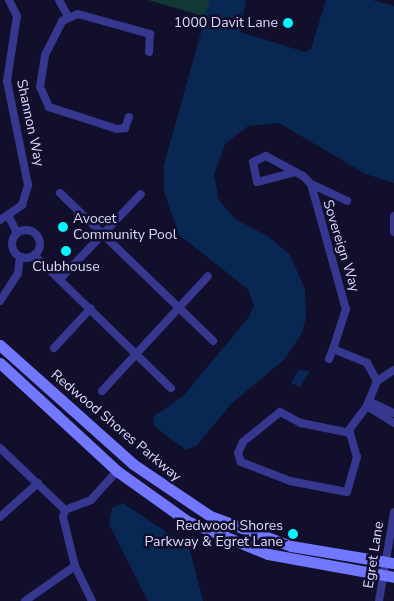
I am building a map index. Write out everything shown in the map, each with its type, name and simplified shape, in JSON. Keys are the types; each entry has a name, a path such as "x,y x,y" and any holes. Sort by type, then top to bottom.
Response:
{"main road":[{"name":"Redwood Shores Parkway","path":"0,345 133,464 193,507 280,543 390,562"},
{"name":"Redwood Shores Parkway","path":"0,364 117,471 168,509 212,533 300,562 389,576"}],"street":[{"name":"Shannon Way","path":"0,220 22,205 28,185 7,81 17,16 9,0"},
{"path":"59,0 68,16"},
{"path":"129,117 125,128 117,129 54,110 44,101 40,87 45,55 56,28 68,16 84,14 150,34 149,52"},
{"path":"296,172 257,182 253,162 263,155 296,172 311,184 347,201"},
{"name":"Sovereign Way","path":"311,184 346,309 329,359"},
{"path":"60,193 213,342"},
{"path":"60,279 141,194"},
{"path":"0,302 18,273 20,257 12,246 17,233 8,215"},
{"path":"394,216 394,232"},
{"path":"17,233 29,230 37,235 40,244 34,256"},
{"path":"20,257 34,256 91,308 135,355 171,388"},
{"path":"102,391 208,276"},
{"path":"54,348 91,308"},
{"path":"333,349 367,362 377,381"},
{"path":"348,431 368,403 377,381 394,370"},
{"path":"368,403 394,414"},
{"path":"368,403 394,423"},
{"path":"279,412 301,422 348,431 357,453 346,493 290,481 245,464 238,456 247,438 279,412"},
{"path":"0,448 65,510"},
{"path":"65,510 90,500 117,471"},
{"path":"0,517 38,483"},
{"path":"65,510 63,523 75,566 92,601"},
{"name":"Egret Lane","path":"379,601 389,576 394,512"},
{"path":"25,601 75,566"}],"green space":[{"path":"148,0 210,0 206,17"}],"water":[{"path":"210,0 246,0 240,32 305,52 311,49 326,0 372,0 394,6 394,183 366,174 279,123 248,126 225,144 214,175 219,200 235,219 269,237 290,255 305,289 306,317 302,333 285,359 233,402 197,445 186,450 154,426 153,417 184,395 249,317 254,306 248,289 179,235 164,191 164,165"},
{"path":"299,370 310,371 300,387 291,383"},
{"path":"123,503 189,547 203,601 148,601 109,524 112,508"}],"place":[{"name":"1000 Davit Lane","path":"288,23"},
{"name":"Avocet Community Pool","path":"63,227"},
{"name":"Clubhouse","path":"66,251"},
{"name":"Redwood Shores Parkway & Egret Lane","path":"293,534"}]}
